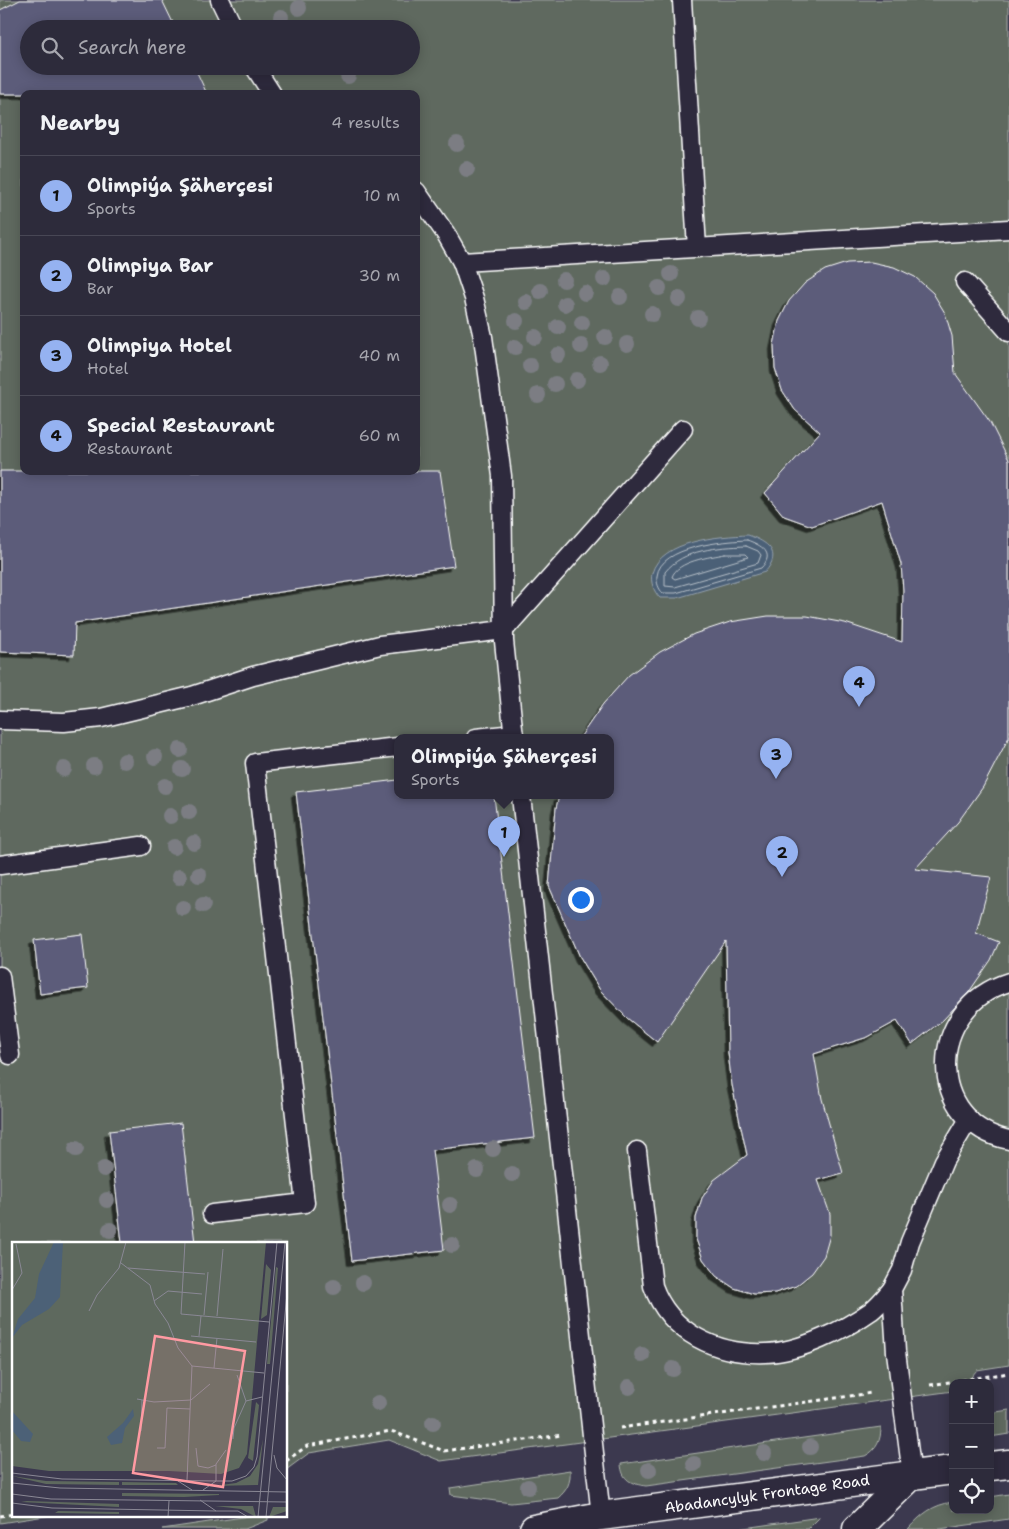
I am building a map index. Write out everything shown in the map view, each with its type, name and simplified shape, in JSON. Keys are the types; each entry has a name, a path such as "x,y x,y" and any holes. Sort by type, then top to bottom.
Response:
{"street":[{"path":"994,1466 1009,1464"},
{"name":"Abadancylyk Frontage Road","path":"534,1529 600,1516 949,1470"},
{"path":"857,1529 912,1475"}],"lane":[{"path":"220,0 230,20"},
{"path":"682,0 697,248"},
{"path":"260,75 269,90"},
{"path":"420,198 446,234 462,262 474,298 483,337 502,476 504,630 514,734"},
{"path":"462,262 1009,228"},
{"path":"965,282 1009,332"},
{"path":"0,720 64,722 102,718 174,701 253,676 380,645 504,630 683,429"},
{"path":"212,1214 305,1203 255,763 394,747"},
{"path":"521,799 600,1516"},
{"path":"0,865 141,846"},
{"path":"0,976 10,1055"},
{"path":"1009,982 994,987 976,997 963,1011 953,1028 946,1047 945,1066 949,1085 957,1104 969,1119 985,1131 1009,1140"},
{"path":"637,1150 653,1286 659,1303 673,1321 696,1338 727,1350 767,1353 807,1344 844,1328 866,1314 892,1289 902,1270 910,1242 944,1161 969,1119"},
{"path":"892,1289 901,1389 912,1475"}],"path":[{"path":"288,1460 306,1446 391,1431 444,1452 1009,1373"}],"green space":[{"path":"0,0 1009,0 1009,1365 977,1370 969,1379 949,1379 949,1392 441,1461 389,1440 309,1453 288,1469 288,1242 12,1242 12,1516 46,1516 0,1523"},
{"path":"1009,1410 1009,1434 994,1436 994,1412"},
{"path":"881,1427 878,1444 873,1451 865,1456 646,1486 628,1480 623,1474 621,1464"},
{"path":"570,1470 568,1486 558,1498 511,1503 451,1495 450,1488"},
{"path":"1009,1494 1009,1519 940,1529 908,1529 933,1508 949,1503 949,1514 994,1514 994,1496"},
{"path":"249,1516 268,1516 268,1520 245,1529 162,1529"},
{"path":"820,1517 808,1529 737,1529"}],"water":[{"path":"748,535 761,541 773,553 773,559 765,572 677,598 660,598 656,593 652,583 652,573 658,562 667,553 693,542"}],"building":[{"path":"20,0 162,0 172,20 20,20 20,75 198,75 205,90 20,90 20,94 0,94 0,10"},
{"path":"871,262 894,267 915,277 933,293 945,313 952,336 955,373 990,422 1009,460 1009,737 983,787 958,822 915,869 991,877 976,933 999,942 991,960 969,992 943,1020 912,1044 897,1021 868,1037 814,1054 822,1099 843,1173 818,1180 830,1214 830,1235 824,1256 812,1273 796,1286 775,1293 754,1294 734,1288 716,1276 703,1259 696,1239 696,1218 702,1198 714,1180 747,1155 732,1085 728,1053 726,941 657,1042 627,1018 600,990 580,957 549,886 556,808 558,799 614,799 614,734 582,734 603,704 629,675 660,652 694,634 730,622 768,616 807,616 845,623 902,642 903,590 901,564 882,501 812,526 784,516 765,493 820,432 795,410 782,390 775,368 774,345 779,321 789,301 805,283 825,270 847,263"},
{"path":"0,471 20,471 20,475 420,475 420,471 440,471 454,566 75,623 74,655 0,652"},
{"path":"394,780 394,799 494,799 535,1138 432,1150 444,1250 352,1261 296,792"},
{"path":"82,934 88,988 40,994 34,940"},
{"path":"181,1123 195,1242 122,1242 109,1131"}],"place":[{"name":"Special Restaurant","path":"859,707"},
{"name":"Olimpiya Hotel","path":"776,779"},
{"name":"Olimpiýa Şäherçesi","path":"504,857"},
{"name":"Olimpiya Bar","path":"782,877"}]}
